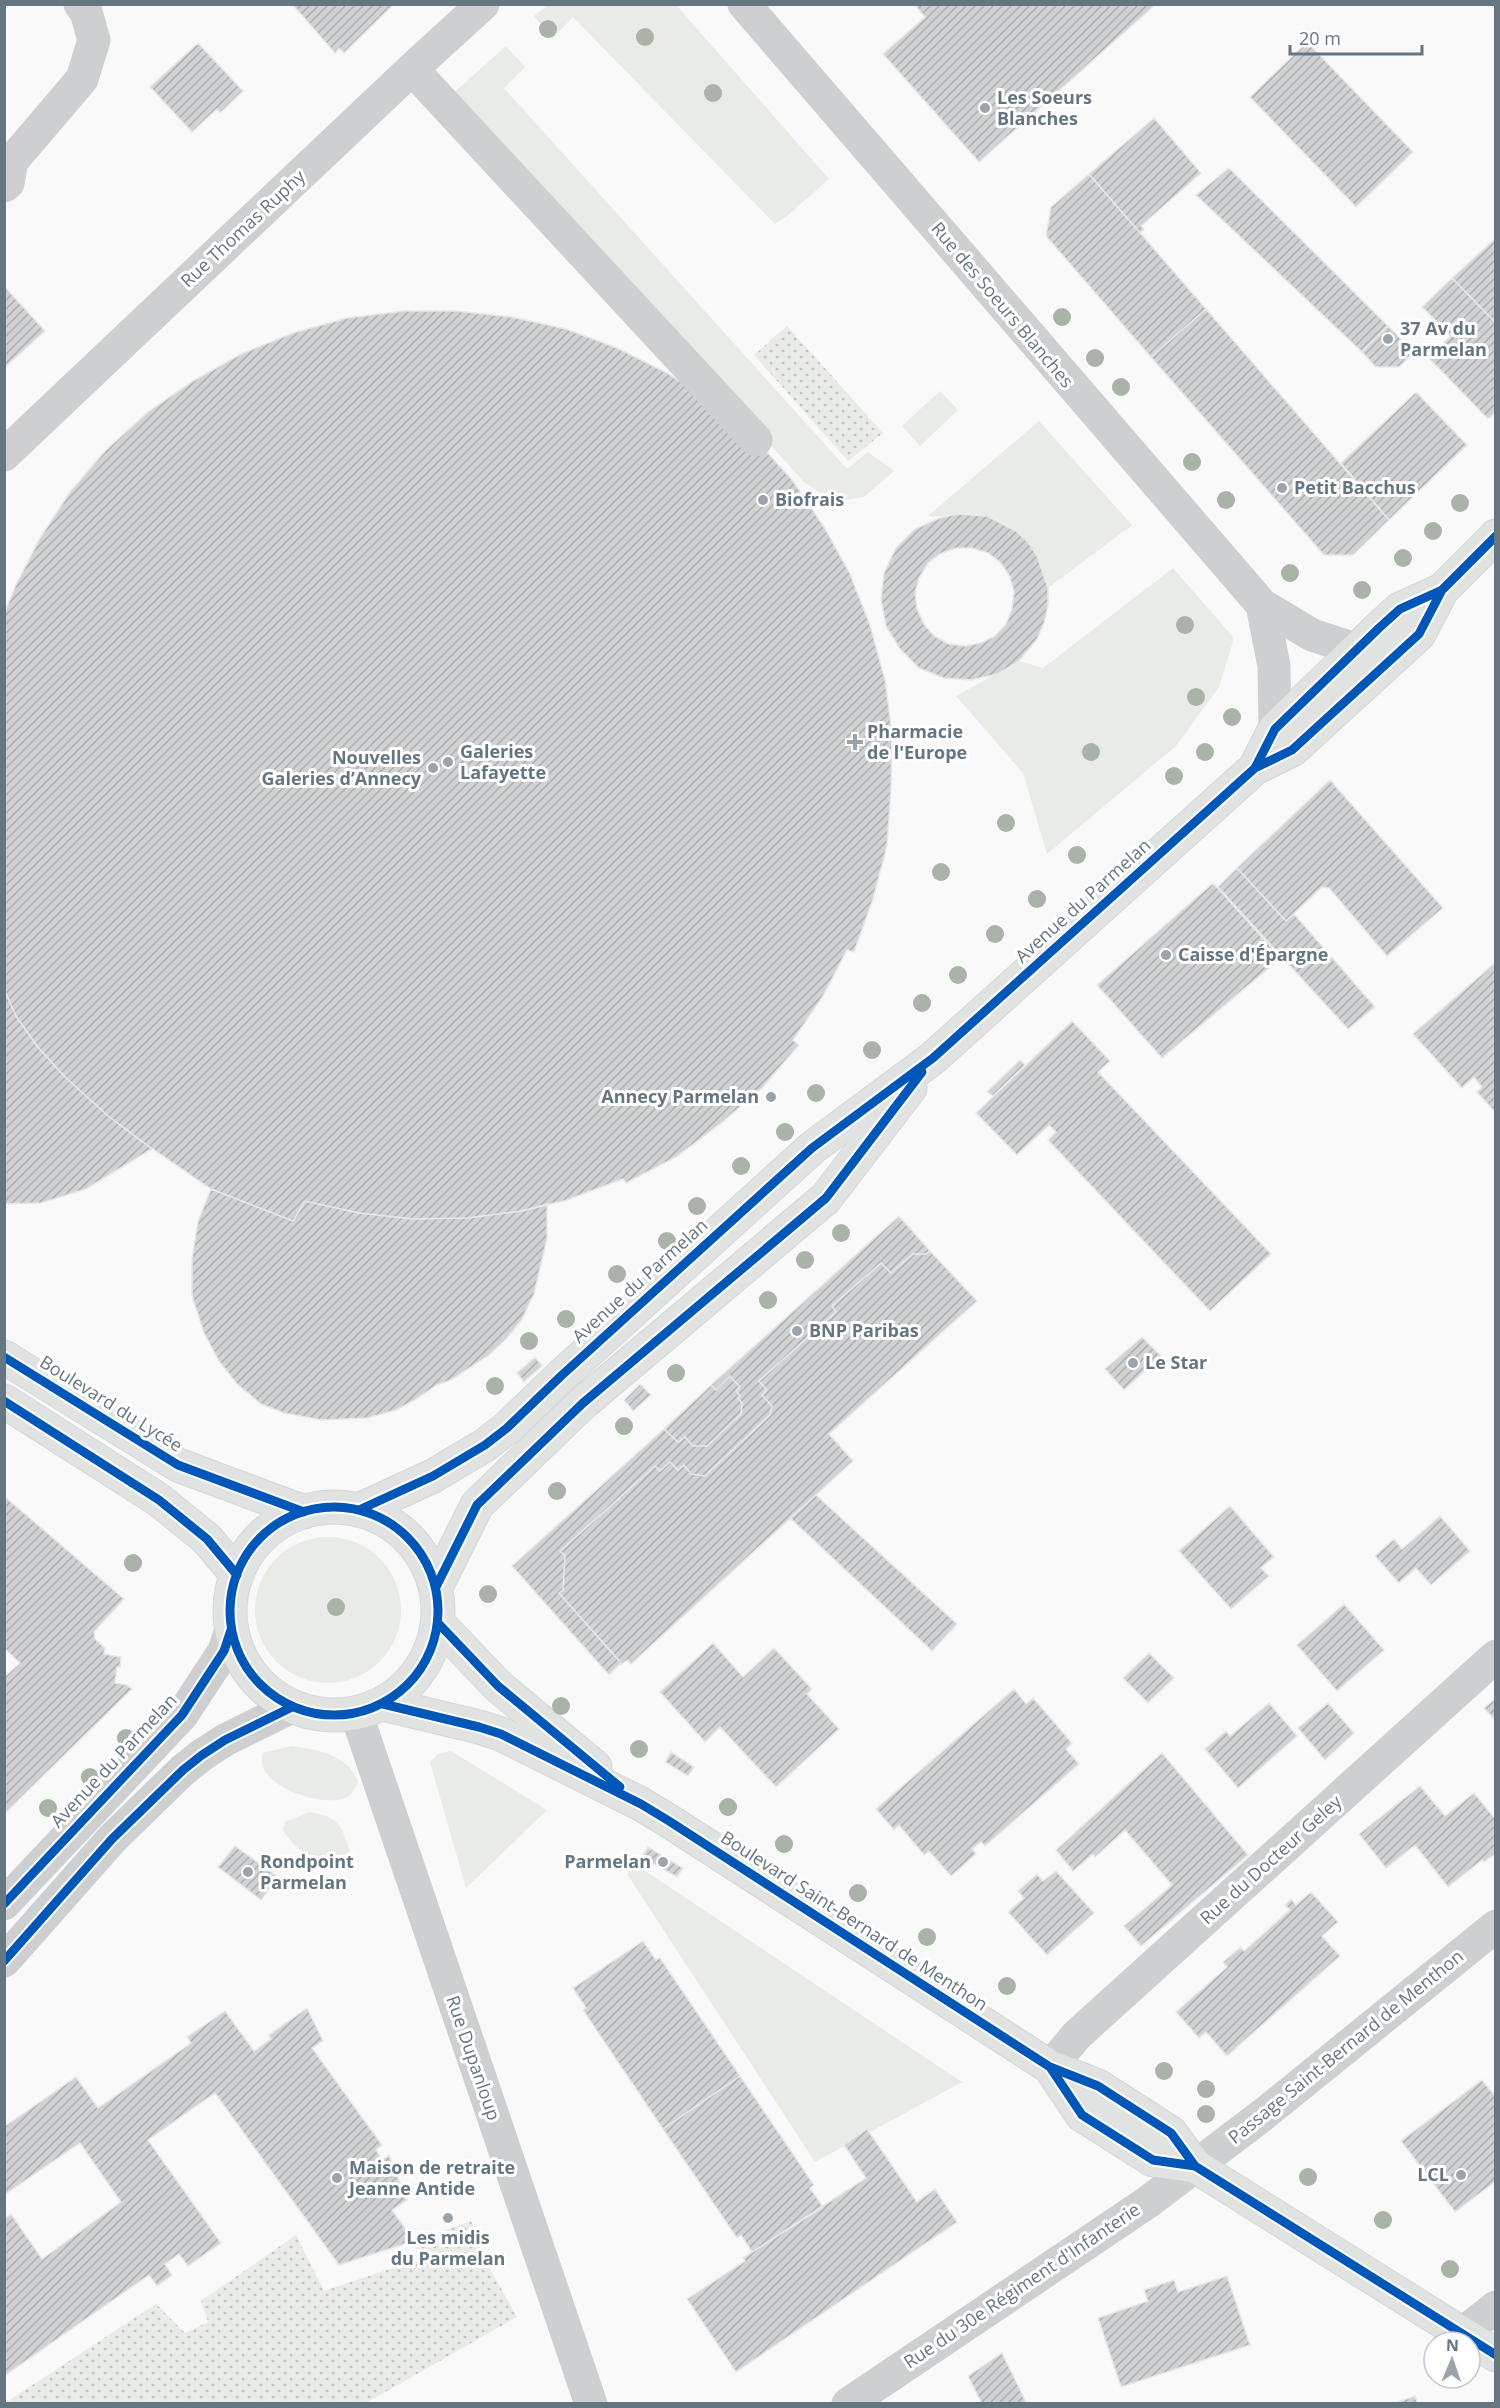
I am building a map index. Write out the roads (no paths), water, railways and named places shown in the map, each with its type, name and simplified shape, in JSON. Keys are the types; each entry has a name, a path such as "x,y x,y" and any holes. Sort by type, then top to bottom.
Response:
{"main road":[{"name":"Avenue du Parmelan","path":"359,1510 433,1476 485,1445 507,1428 569,1368 812,1148 933,1058 1255,768 1292,750 1419,634 1442,590 1496,536"},
{"name":"Avenue du Parmelan","path":"1255,768 1275,729 1400,609 1442,590"},
{"name":"Avenue du Parmelan","path":"436,1587 477,1505 584,1403 826,1198 933,1058"},
{"name":"Boulevard du Lycée","path":"4,1357 178,1465 304,1512"},
{"path":"4,1401 159,1500 207,1539 237,1575"},
{"path":"331,1507 359,1510 380,1517 408,1537 429,1565 436,1587 438,1623 435,1640 421,1670 397,1695 369,1708 323,1715 292,1707 266,1690 252,1675 237,1649 231,1630 230,1597 237,1575 249,1551 264,1534 282,1520 304,1512 331,1507"},
{"name":"Boulevard Saint-Bernard de Menthon","path":"438,1623 498,1686 641,1804"},
{"name":"Boulevard Saint-Bernard de Menthon","path":"369,1708 479,1727 501,1734 641,1804 1050,2067 1082,2115 1153,2160 1195,2166 1456,2330"},
{"name":"Boulevard Saint-Bernard de Menthon","path":"1482,2346 1496,2355"}],"street":[{"path":"80,4 86,12 94,40"},
{"path":"4,186 8,183 12,161 82,79 105,9 110,4"},
{"name":"Rue Thomas Ruphy","path":"4,455 483,4"},
{"name":"Rue des Soeurs Blanches","path":"744,4 1262,605 1312,635 1358,650"},
{"path":"412,69 756,440"},
{"name":"Rue des Soeurs Blanches","path":"1262,605 1275,666 1275,729"},
{"name":"Avenue du Parmelan","path":"4,1904 182,1715 224,1651 231,1630"},
{"name":"Rue du Docteur Geley","path":"1050,2067 1077,2034 1496,1656"},
{"path":"4,1961 112,1839 183,1770 219,1744 292,1707"},
{"name":"Rue Dupanloup","path":"369,1708 591,2403"},
{"name":"Passage Saint-Bernard de Menthon","path":"1195,2166 1264,2114 1496,1926"},
{"name":"Rue du 30e Régiment d'Infanterie","path":"848,2403 1138,2208 1195,2166"},
{"path":"1467,2330 1496,2307"}],"place":[{"name":"Les Soeurs Blanches","path":"985,108"},
{"name":"37 Av du Parmelan","path":"1388,339"},
{"name":"Petit Bacchus","path":"1282,488"},
{"name":"Biofrais","path":"763,500"},
{"name":"Pharmacie de l'Europe","path":"855,742"},
{"name":"Galeries Lafayette","path":"448,762"},
{"name":"Nouvelles Galeries d’Annecy","path":"433,768"},
{"name":"Caisse d'Épargne","path":"1166,955"},
{"name":"Annecy Parmelan","path":"771,1097"},
{"name":"BNP Paribas","path":"797,1331"},
{"name":"Le Star","path":"1133,1363"},
{"name":"Parmelan","path":"663,1862"},
{"name":"Rondpoint Parmelan","path":"248,1872"},
{"name":"LCL","path":"1461,2175"},
{"name":"Maison de retraite Jeanne Antide","path":"337,2178"},
{"name":"Les midis du Parmelan","path":"448,2218"}]}
